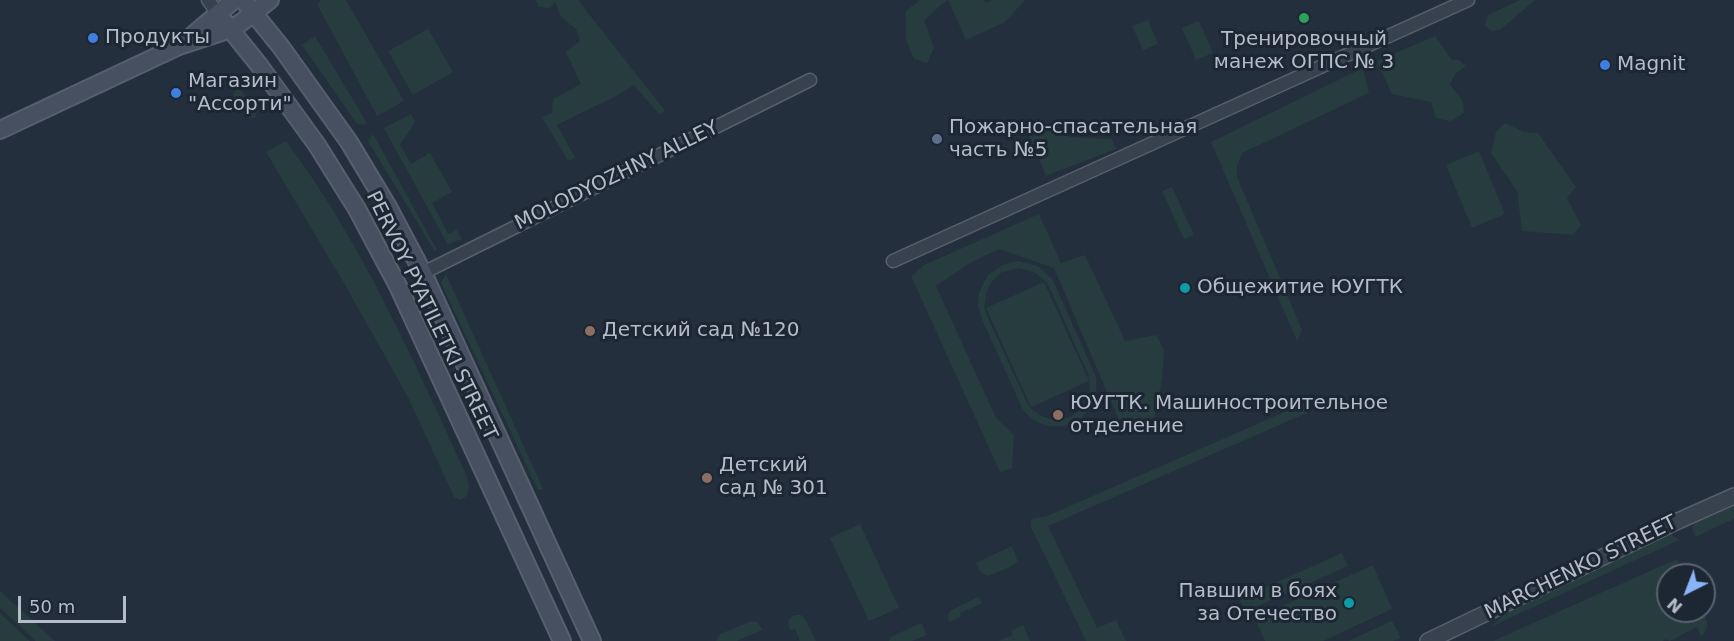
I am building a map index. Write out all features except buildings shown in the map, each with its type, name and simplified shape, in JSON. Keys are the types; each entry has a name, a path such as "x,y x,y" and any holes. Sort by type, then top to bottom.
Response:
{"main road":[{"path":"179,46 234,0"},
{"name":"PERVOY PYATILETKI STREET","path":"243,0 281,47 349,142 388,207 423,273 592,641"},
{"path":"0,130 179,46 231,29 270,0"},
{"name":"PERVOY PYATILETKI STREET","path":"218,14 260,65 317,145 357,209 398,286 562,641"}],"street":[{"name":"PERVOY PYATILETKI STREET","path":"208,0 218,14"},
{"path":"894,261 1468,0"},
{"name":"MOLODYOZHNY ALLEY","path":"423,273 810,80"},
{"name":"MARCHENKO STREET","path":"1428,641 1734,496"}],"green space":[{"path":"321,0 346,0 404,101 377,116 317,4"},
{"path":"536,0 578,0 665,111 659,114 634,85 557,125 575,158 568,161 542,117 552,113 553,99 581,84 566,52 580,41 576,29 561,17 555,2 550,8 539,7"},
{"path":"920,0 947,0 924,20 934,48 927,63 914,59 906,40 906,11"},
{"path":"948,0 984,0 986,3 992,0 1025,0 1005,22 966,40"},
{"path":"1520,0 1535,0 1501,29 1491,31 1485,25 1488,15"},
{"path":"1148,20 1158,44 1143,50 1132,26"},
{"path":"1199,21 1213,53 1196,60 1182,28"},
{"path":"428,29 453,72 413,95 388,51"},
{"path":"315,36 367,123 357,124 302,45"},
{"path":"1435,36 1452,60 1459,60 1466,66 1456,73 1450,84 1463,102 1464,113 1451,121 1436,118 1431,102 1392,94 1377,61"},
{"path":"1363,68 1369,93 1242,153 1237,166 1237,177 1302,330 1297,341 1211,142"},
{"path":"236,89 242,91 256,114 255,118 249,118 234,96"},
{"path":"411,114 415,122 400,145 411,164 430,153 452,192 432,203 448,234 457,230 462,239 448,245 384,128"},
{"path":"1041,119 1070,137 1112,139 1116,149 1046,176 1026,126"},
{"path":"1505,123 1524,132 1538,133 1576,187 1567,198 1581,225 1573,235 1522,231 1517,191 1491,153 1496,132"},
{"path":"373,134 437,250 434,250 368,141"},
{"path":"286,141 339,220 406,345 466,474 468,492 461,500 454,497 408,397 266,152"},
{"path":"1479,151 1505,214 1472,228 1446,165"},
{"path":"1172,187 1194,235 1184,239 1162,191"},
{"path":"1039,214 1061,263 1085,255 1125,341 1156,335 1164,350 1162,380 1154,417 1138,429 1119,420 1054,268 999,249 970,263 936,286 996,418 1014,435 1012,468 1000,472 911,276 924,265"},
{"path":"1018,261 1038,266 1053,280 1096,377 1096,393 1091,406 1073,423 1047,426 1023,410 982,319 978,306 979,293 988,275 1005,264","holes":["1019,268 1036,273 1048,284 1089,376 1090,390 1080,410 1060,419 1049,419 1038,414 1028,405 984,307 987,290 1002,272"]},
{"path":"446,274 543,489 538,490 441,283"},
{"path":"1044,282 1089,381 1031,407 986,308"},
{"path":"1305,403 1309,412 1048,526 1097,628 1116,620 1126,641 1086,641 1031,527 1031,519 1047,516"},
{"path":"1734,504 1734,519 1695,537 1692,527 1697,520"},
{"path":"860,524 899,608 869,621 830,538"},
{"path":"1671,534 1679,540 1490,627 1509,611 1651,541"},
{"path":"1012,546 1018,562 1008,568 988,576 981,572 975,563"},
{"path":"1342,553 1348,566 1245,612 1239,599"},
{"path":"1373,565 1392,609 1323,641 1265,641 1255,618"},
{"path":"1656,568 1656,623 1707,623 1706,631 1701,636 1697,627 1670,641 1665,639 1663,641 1493,641"},
{"path":"0,591 55,641 36,641 0,608"},
{"path":"978,597 983,603 960,613 961,617 949,622 950,611"},
{"path":"0,613 2,615 30,641 0,641"},
{"path":"795,615 801,615 805,619 816,641 800,641 795,629 790,630 788,621"},
{"path":"752,621 758,622 762,630 737,641 716,641 720,634"},
{"path":"1392,621 1401,638 1393,641 1348,641"},
{"path":"922,624 927,635 912,641 889,641 890,637"},
{"path":"1023,625 1030,641 999,641 1013,635 1011,630"}],"place":[{"name":"Тренировочный манеж ОГПС № 3","path":"1304,18"},
{"name":"Продукты","path":"93,38"},
{"name":"Magnit","path":"1605,65"},
{"name":"Магазин \"Ассорти\"","path":"176,93"},
{"name":"Пожарно-спасательная часть №5","path":"937,139"},
{"name":"Общежитие ЮУГТК","path":"1185,288"},
{"name":"Детский сад №120","path":"590,331"},
{"name":"ЮУГТК. Машиностроительное отделение","path":"1058,415"},
{"name":"Детский сад № 301","path":"707,478"},
{"name":"Павшим в боях за Отечество","path":"1349,603"}]}
